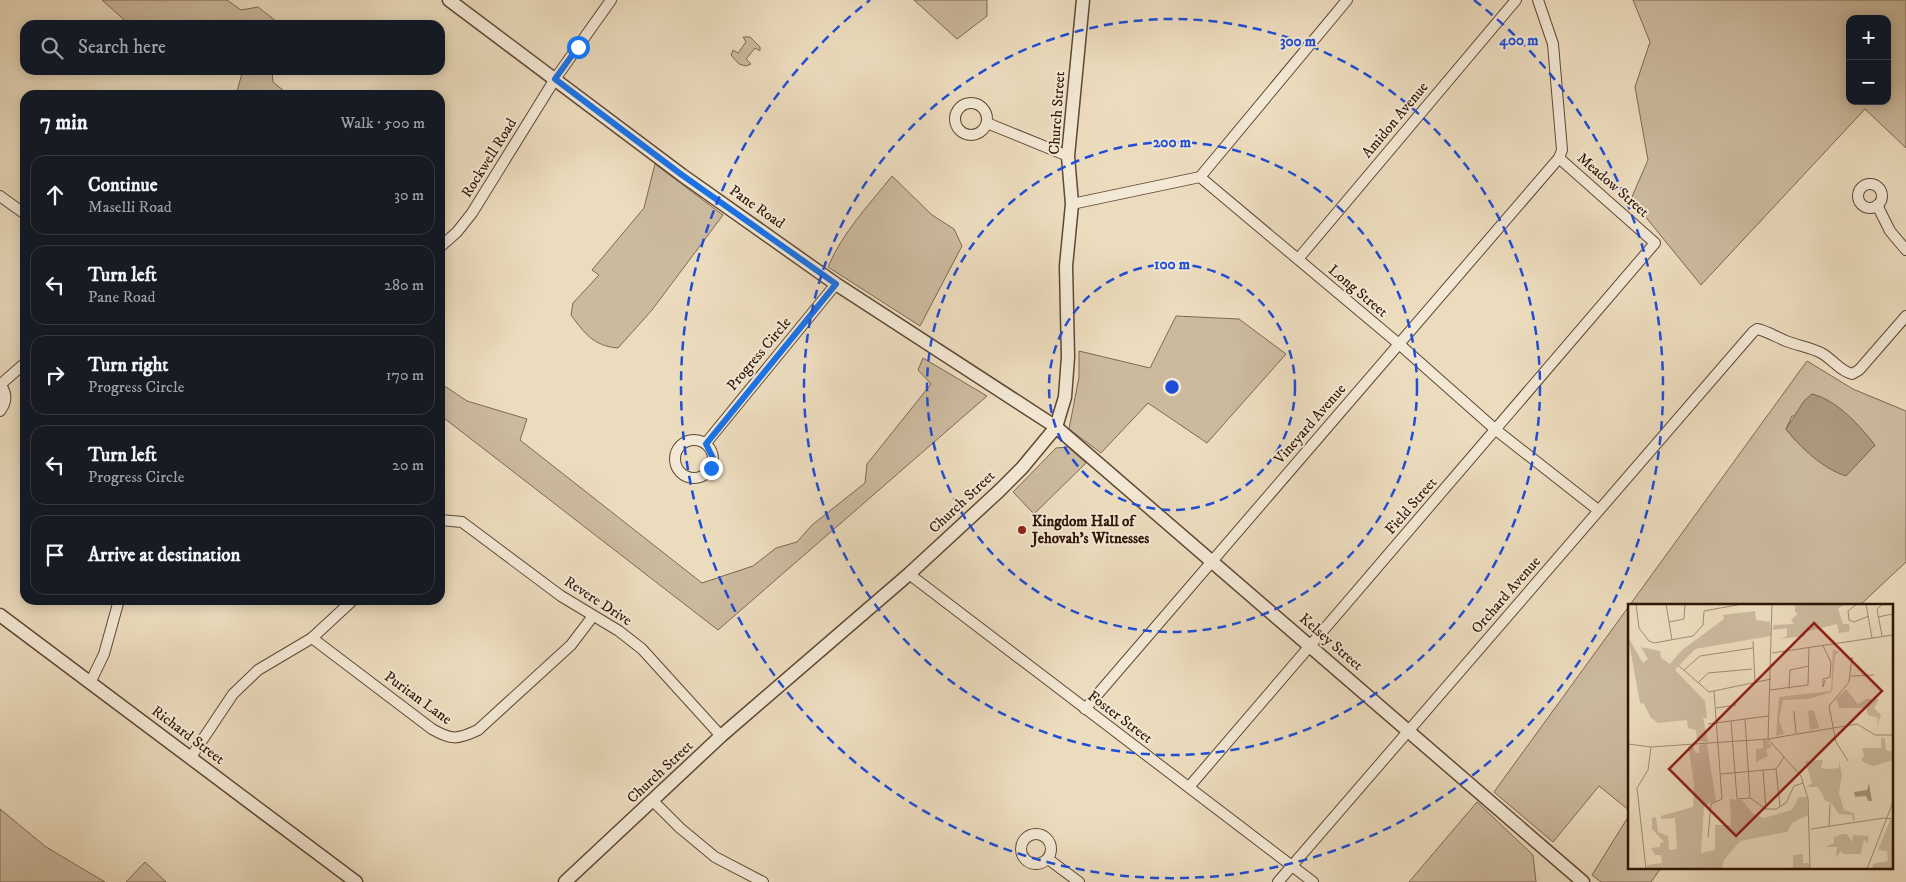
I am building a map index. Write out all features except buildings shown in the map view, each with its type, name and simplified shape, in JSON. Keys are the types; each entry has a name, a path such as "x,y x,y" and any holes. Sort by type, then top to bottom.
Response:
{"street":[{"name":"Pane Road","path":"450,0 682,175 836,284 1056,427"},
{"name":"Rockwell Road","path":"445,243 457,232 472,213 555,79 611,0"},
{"name":"Church Street","path":"565,882 721,736 908,574 999,491 1022,468 1056,427 1065,397 1068,357 1066,266 1072,204 1068,156 1082,0"},
{"path":"1072,204 1200,177 1347,0"},
{"name":"Amidon Avenue","path":"1298,259 1516,0"},
{"name":"Meadow Street","path":"1538,0 1553,44 1562,150 1559,158 1655,243"},
{"path":"987,123 1068,156"},
{"name":"Vineyard Avenue","path":"1085,709 1559,158"},
{"name":"Long Street","path":"1200,177 1399,344 1496,430 1598,510"},
{"path":"0,196 20,210"},
{"path":"1877,205 1890,231 1906,250"},
{"name":"Field Street","path":"1188,787 1655,243"},
{"name":"Progress Circle","path":"706,444 836,284"},
{"name":"Orchard Avenue","path":"1278,882 1598,510 1757,329 1822,354 1852,374 1859,370 1906,316"},
{"path":"0,412 6,398 0,384 20,368"},
{"name":"Kelsey Street","path":"1056,427 1583,882"},
{"name":"Revere Drive","path":"445,520 462,522 561,596 619,631 642,649 721,736"},
{"name":"Foster Street","path":"908,574 1313,882"},
{"path":"91,682 104,654 119,605"},
{"path":"191,757 232,694 258,670 312,638 348,605"},
{"name":"Richard Street","path":"0,615 356,882"},
{"name":"Puritan Lane","path":"312,638 432,729 448,738 464,737 478,730 571,645 593,616"},
{"path":"653,801 680,828 715,857 763,882"},
{"path":"1048,859 1079,882"}],"shaded area":[{"path":"102,0 227,0 241,10 258,7 275,20 124,20"},
{"path":"914,0 987,0 987,16 957,39"},
{"path":"1633,0 1906,0 1906,148 1865,109 1701,285 1631,199 1648,160 1635,87 1650,42"},
{"path":"743,37 750,37 760,47 760,51 755,48 746,59 751,64 746,66 739,64 731,55 733,50 738,53 746,42"},
{"path":"241,75 272,75 273,82 283,90 237,90"},
{"path":"655,164 723,215 652,310 618,348 602,345 591,338 571,315 573,303 599,275 592,270 644,208"},
{"path":"892,176 932,215 954,229 962,246 920,326 828,267 848,231"},
{"path":"1176,316 1239,319 1286,354 1207,443 1148,403 1101,453 1069,429 1079,377 1079,351 1150,368"},
{"path":"923,358 987,396 718,630 445,419 445,386 467,401 527,419 520,440 702,583 753,566 776,548 797,542 812,525 865,483 867,464 931,384 918,370"},
{"path":"1807,361 1853,389 1906,411 1906,562 1861,604 1631,604","holes":["1846,415 1875,446 1795,440 1786,429 1792,416"]},
{"path":"1812,394 1839,408 1855,422 1875,445 1846,476 1837,473 1813,457 1786,429 1804,401"},
{"path":"1068,447 1086,463 1034,514 1013,492 1056,448"},
{"path":"1628,607 1628,809 1599,786 1553,842 1494,792"},
{"path":"1477,802 1533,855 1536,882 1409,882"},
{"path":"0,809 46,847 105,882 0,882"},
{"path":"1628,817 1628,870 1660,870 1651,882 1601,882 1592,875"},
{"path":"145,862 166,882 126,882"}],"place":[{"name":"Kingdom Hall of Jehovah's Witnesses","path":"1022,530"}],"route":[{"path":"578,47 555,79 682,175 836,284 706,444 712,452 713,463 711,468"}]}
